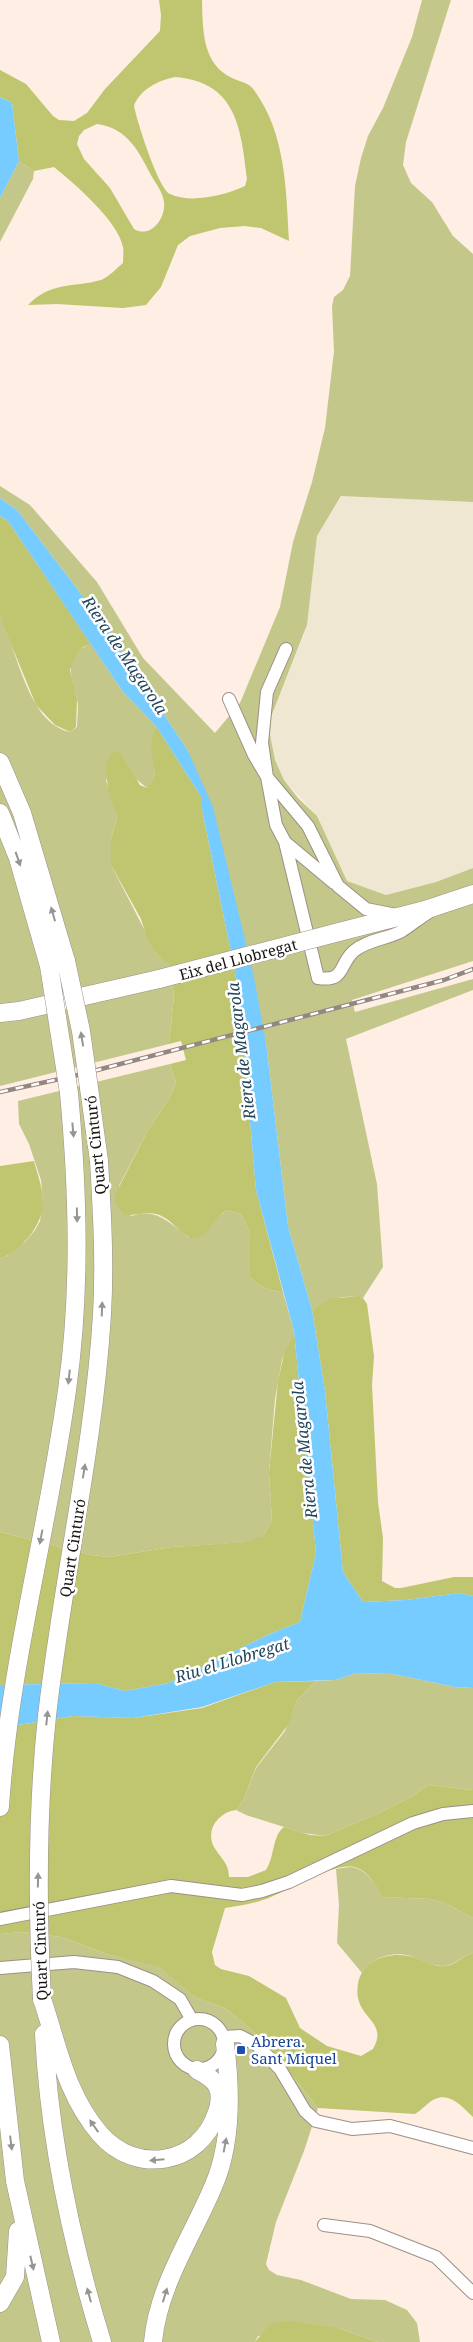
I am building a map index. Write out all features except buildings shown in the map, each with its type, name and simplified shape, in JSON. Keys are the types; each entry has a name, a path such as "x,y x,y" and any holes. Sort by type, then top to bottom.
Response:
{"highway":[{"name":"Quart Cinturó","path":"0,762 22,813 57,964 76,1166 75,1314 67,1390 18,1658 0,1807"},
{"name":"Quart Cinturó","path":"0,813 81,1031 99,1162 103,1276 98,1355 86,1460 53,1671 43,1759 38,1888 47,2077 63,2184 84,2276 102,2342"},
{"name":"Eix del Llobregat","path":"0,1013 19,1011 159,979 339,932 364,921 400,924 439,905 473,894"},
{"path":"42,1998 62,2068 79,2104 100,2134 119,2151 148,2161 163,2160 182,2155 200,2143 210,2129 220,2104 218,2088 212,2079 197,2070"},
{"path":"153,2342 154,2330 171,2274 214,2186 222,2162 228,2116 225,2041"},
{"path":"0,2045 15,2181 18,2259 14,2277 0,2303"},
{"path":"15,2181 51,2342"}],"street":[{"path":"286,649 268,692 262,743 276,825 285,842 318,978 330,980 338,976 353,952 400,924"},
{"path":"229,699 254,755 267,777 308,826 338,886 364,921"},
{"path":"285,842 338,886"},
{"path":"0,1919 171,1886 242,1895 262,1891 289,1882 413,1822 443,1814 473,1811"},
{"path":"0,1968 74,1962 118,1967 153,1981 180,1999 192,2020"},
{"path":"192,2020 208,2020 215,2024 225,2041 223,2053 213,2066 197,2070 181,2062 174,2047 178,2030 192,2020"},
{"path":"225,2041 240,2036 257,2045 280,2069 305,2111 316,2121 352,2128 390,2126 473,2148"},
{"path":"324,2225 370,2231 436,2257 473,2293"}],"shaded area":[{"path":"342,496 473,502 473,868 436,882 386,895 347,881 317,816 284,780 275,760 270,740 271,717 306,630 317,536"}],"green space":[{"path":"159,0 202,0 206,44 214,63 232,78 252,87 265,107 273,125 282,162 289,241 261,228 245,226 220,228 190,236 178,245 161,287 146,305 123,308 57,304 28,305 45,292 63,286 104,279 123,263 123,249 119,237 105,215 63,174 54,167 34,171 19,161 12,103 0,97 0,70 26,84 53,116 59,120 74,121 87,113 105,89 160,31 161,15","holes":["175,77 196,81 212,88 223,98 232,111 242,143 247,179 245,186 218,195 198,198 178,197 170,194 165,189 154,167 134,106 140,95 150,87","97,124 108,126 125,136 137,150 160,189 164,202 163,214 151,229 146,231 134,229 110,188 84,159 77,144 79,136 84,130"]},
{"path":"422,0 451,0 406,142 403,165 411,183 432,202 453,236 473,254 473,502 341,496 317,536 307,625 271,717 270,735 275,760 284,780 298,798 317,816 347,881 386,895 436,882 473,868 473,961 352,1000 355,1012 473,979 473,990 346,1039 377,1184 383,1267 363,1298 343,1297 312,1310 288,1226 266,1043 188,751 107,628 17,510 0,498 0,486 30,505 97,582 143,658 215,733 240,703 280,607 293,542 312,482 325,428 334,351 332,306 334,297 343,290 350,276 355,186 361,158 368,136 383,108 412,37"},
{"path":"19,161 34,171 33,179 0,242 0,198"},
{"path":"0,516 8,521 91,644 83,647 76,655 70,670 77,699 76,727 70,732 55,725 36,705 0,617"},
{"path":"0,617 34,700 43,715 55,726 70,732 77,727 78,702 71,675 72,660 75,654 91,644 123,692 156,726 151,745 155,768 153,783 147,788 136,779 124,759 106,780 117,817 111,840 111,865 157,954 169,963 174,996 169,1044 0,1086"},
{"path":"156,726 202,798 202,809 239,992 256,1190 283,1292 265,1288 250,1277 250,1233 241,1214 227,1210 203,1235 195,1238 181,1232 160,1215 150,1213 124,1215 115,1203 115,1195 148,1130 169,1099 176,1083 170,1064 186,1060 181,1041 169,1044 174,996 169,964 157,954 148,941 141,919 111,865 111,840 117,817 109,795 105,764 113,751 120,752 140,785 147,788 154,778 151,746"},
{"path":"170,1064 176,1083 169,1099 148,1130 119,1186 131,1216 140,1214 155,1215 169,1222 188,1237 207,1230 215,1219 227,1210 241,1214 250,1233 250,1277 265,1288 283,1292 294,1331 282,1360 275,1399 269,1472 272,1521 263,1536 251,1542 172,1547 109,1557 91,1555 0,1532 0,1258 7,1256 25,1242 35,1230 40,1221 43,1201 41,1180 29,1144 19,1124 18,1101"},
{"path":"34,1161 43,1201 40,1218 35,1228 22,1244 12,1253 0,1258 0,1166"},
{"path":"357,1296 363,1298 367,1304 374,1356 372,1385 378,1502 383,1538 382,1581 395,1588 401,1588 454,1577 473,1577 473,1596 460,1593 406,1600 363,1602 343,1572 325,1391 312,1310 330,1299"},
{"path":"294,1331 316,1553 300,1622 272,1633 169,1683 125,1691 95,1683 0,1685 0,1532 91,1555 109,1557 172,1547 246,1542 263,1536 272,1521 269,1472 278,1381 284,1354"},
{"path":"357,1673 393,1674 455,1687 473,1688 473,1790 428,1785 411,1797 377,1814 325,1836 303,1833 236,1810 244,1799 256,1768 285,1731 297,1700 316,1681 335,1680"},
{"path":"316,1681 297,1700 288,1725 256,1767 244,1799 236,1810 220,1817 213,1827 211,1839 226,1863 229,1877 248,1877 266,1870 277,1836 284,1827 310,1835 325,1836 377,1814 411,1797 428,1785 473,1790 473,1918 445,1903 430,1899 382,1897 375,1883 364,1871 354,1867 345,1867 323,1873 266,1899 225,1908 212,1952 215,1965 221,1969 249,1976 286,1998 300,2028 327,2046 361,2056 373,2049 377,2039 377,2031 374,2024 360,2005 358,1996 360,1976 370,1964 384,1957 401,1955 413,1957 436,1966 446,1966 473,1953 473,2117 456,2102 441,2097 432,2100 415,2114 318,2108 264,2040 225,2008 196,1998 160,1967 110,1955 61,1937 22,1932 0,1934 0,1728 73,1716 133,1718 202,1708 275,1682"},
{"path":"350,1867 361,1870 366,1874 374,1882 383,1897 430,1899 445,1903 473,1918 473,1953 445,1966 431,1964 411,1956 390,1955 377,1959 366,1967 362,1973 337,1943 339,1905 336,1869"},
{"path":"22,1932 61,1937 110,1955 160,1966 196,1998 225,2008 264,2040 318,2108 304,2151 276,2222 266,2264 269,2270 277,2275 301,2280 351,2299 385,2300 407,2310 417,2323 420,2342 378,2342 338,2328 258,2336 255,2342 0,2342 0,1934"},
{"path":"288,2321 338,2328 378,2342 255,2342 270,2324"}],"water":[{"path":"0,97 12,103 19,161 0,198"},
{"name":"Riu el Llobregat","path":"0,498 17,510 107,628 188,751 213,807 254,977 266,1043 288,1226 312,1310 325,1391 343,1572 363,1602 406,1600 460,1593 473,1596 473,1688 455,1687 393,1674 357,1673 335,1680 275,1682 202,1707 133,1718 73,1716 0,1728 0,1685 95,1683 125,1691 169,1683 272,1633 300,1622 316,1553 294,1331 256,1190 239,992 202,809 202,798 156,726 123,692 8,521 0,516"}],"railway":[{"path":"0,1092 78,1075 444,980 473,969"}],"place":[{"name":"Abrera. Sant Miquel","path":"241,2050"}],"water label":[{"name":"Riera de Magarola","path":"125,655"},
{"name":"Riera de Magarola","path":"241,1051"},
{"name":"Riera de Magarola","path":"304,1450"}]}
